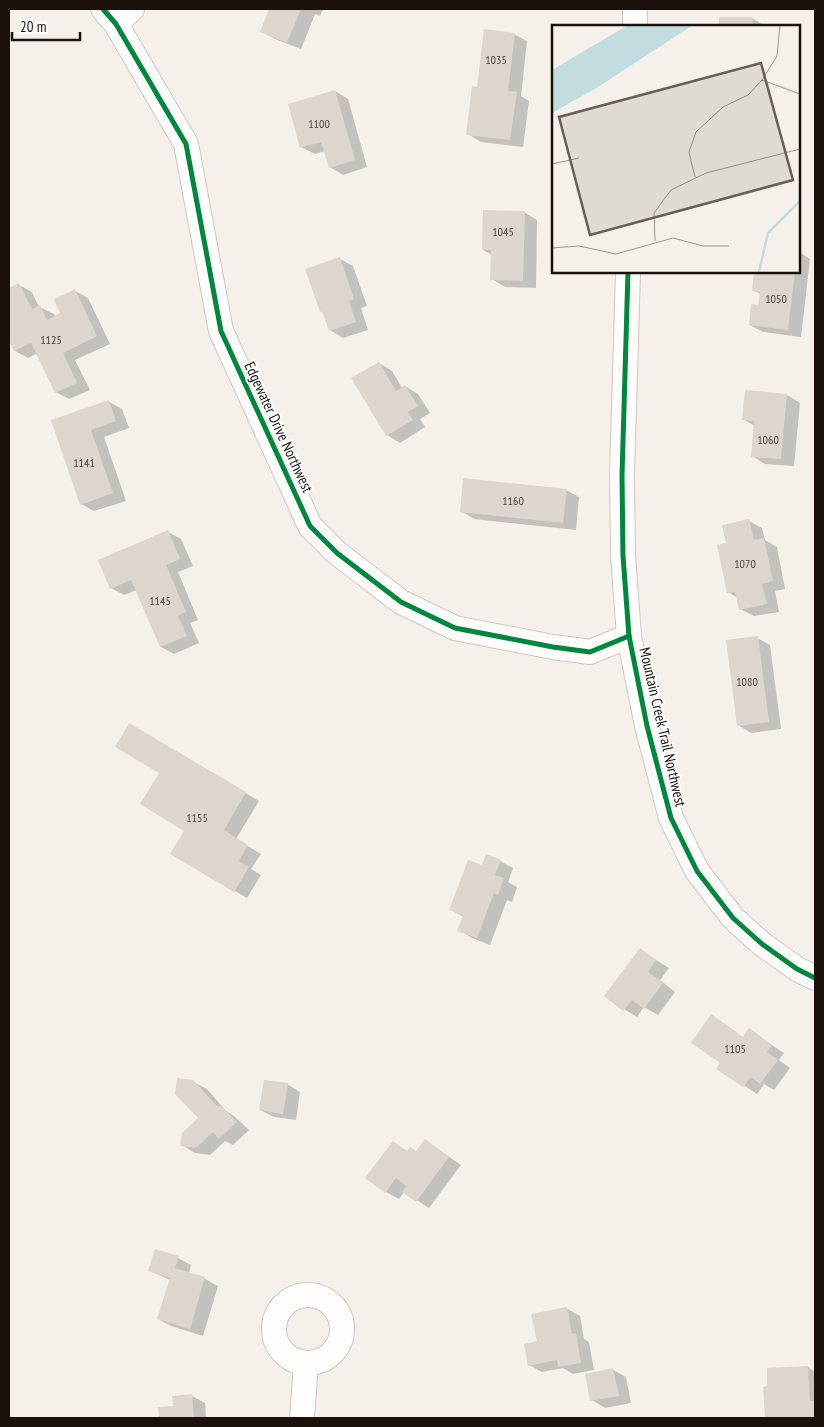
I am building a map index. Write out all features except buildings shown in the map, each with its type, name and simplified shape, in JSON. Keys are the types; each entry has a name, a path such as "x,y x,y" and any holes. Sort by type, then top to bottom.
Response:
{"street":[{"path":"634,25 635,9"},
{"name":"Edgewater Drive Northwest","path":"117,14 186,144 221,331 310,526 337,553 400,602 455,628 553,647 590,652 629,636"},
{"name":"Mountain Creek Trail Northwest","path":"628,272 622,476 623,556 629,636 647,726 671,818 697,871 733,918 762,944 797,969 815,978"},
{"path":"302,1418 306,1363"}],"cycle path":[{"path":"103,9 116,24 186,144 221,331 310,526 337,553 401,602 455,628 553,647 590,652 629,636"},
{"path":"628,272 622,476 623,556 629,636 647,726 671,818 697,871 733,918 762,944 797,969 815,978"}]}
